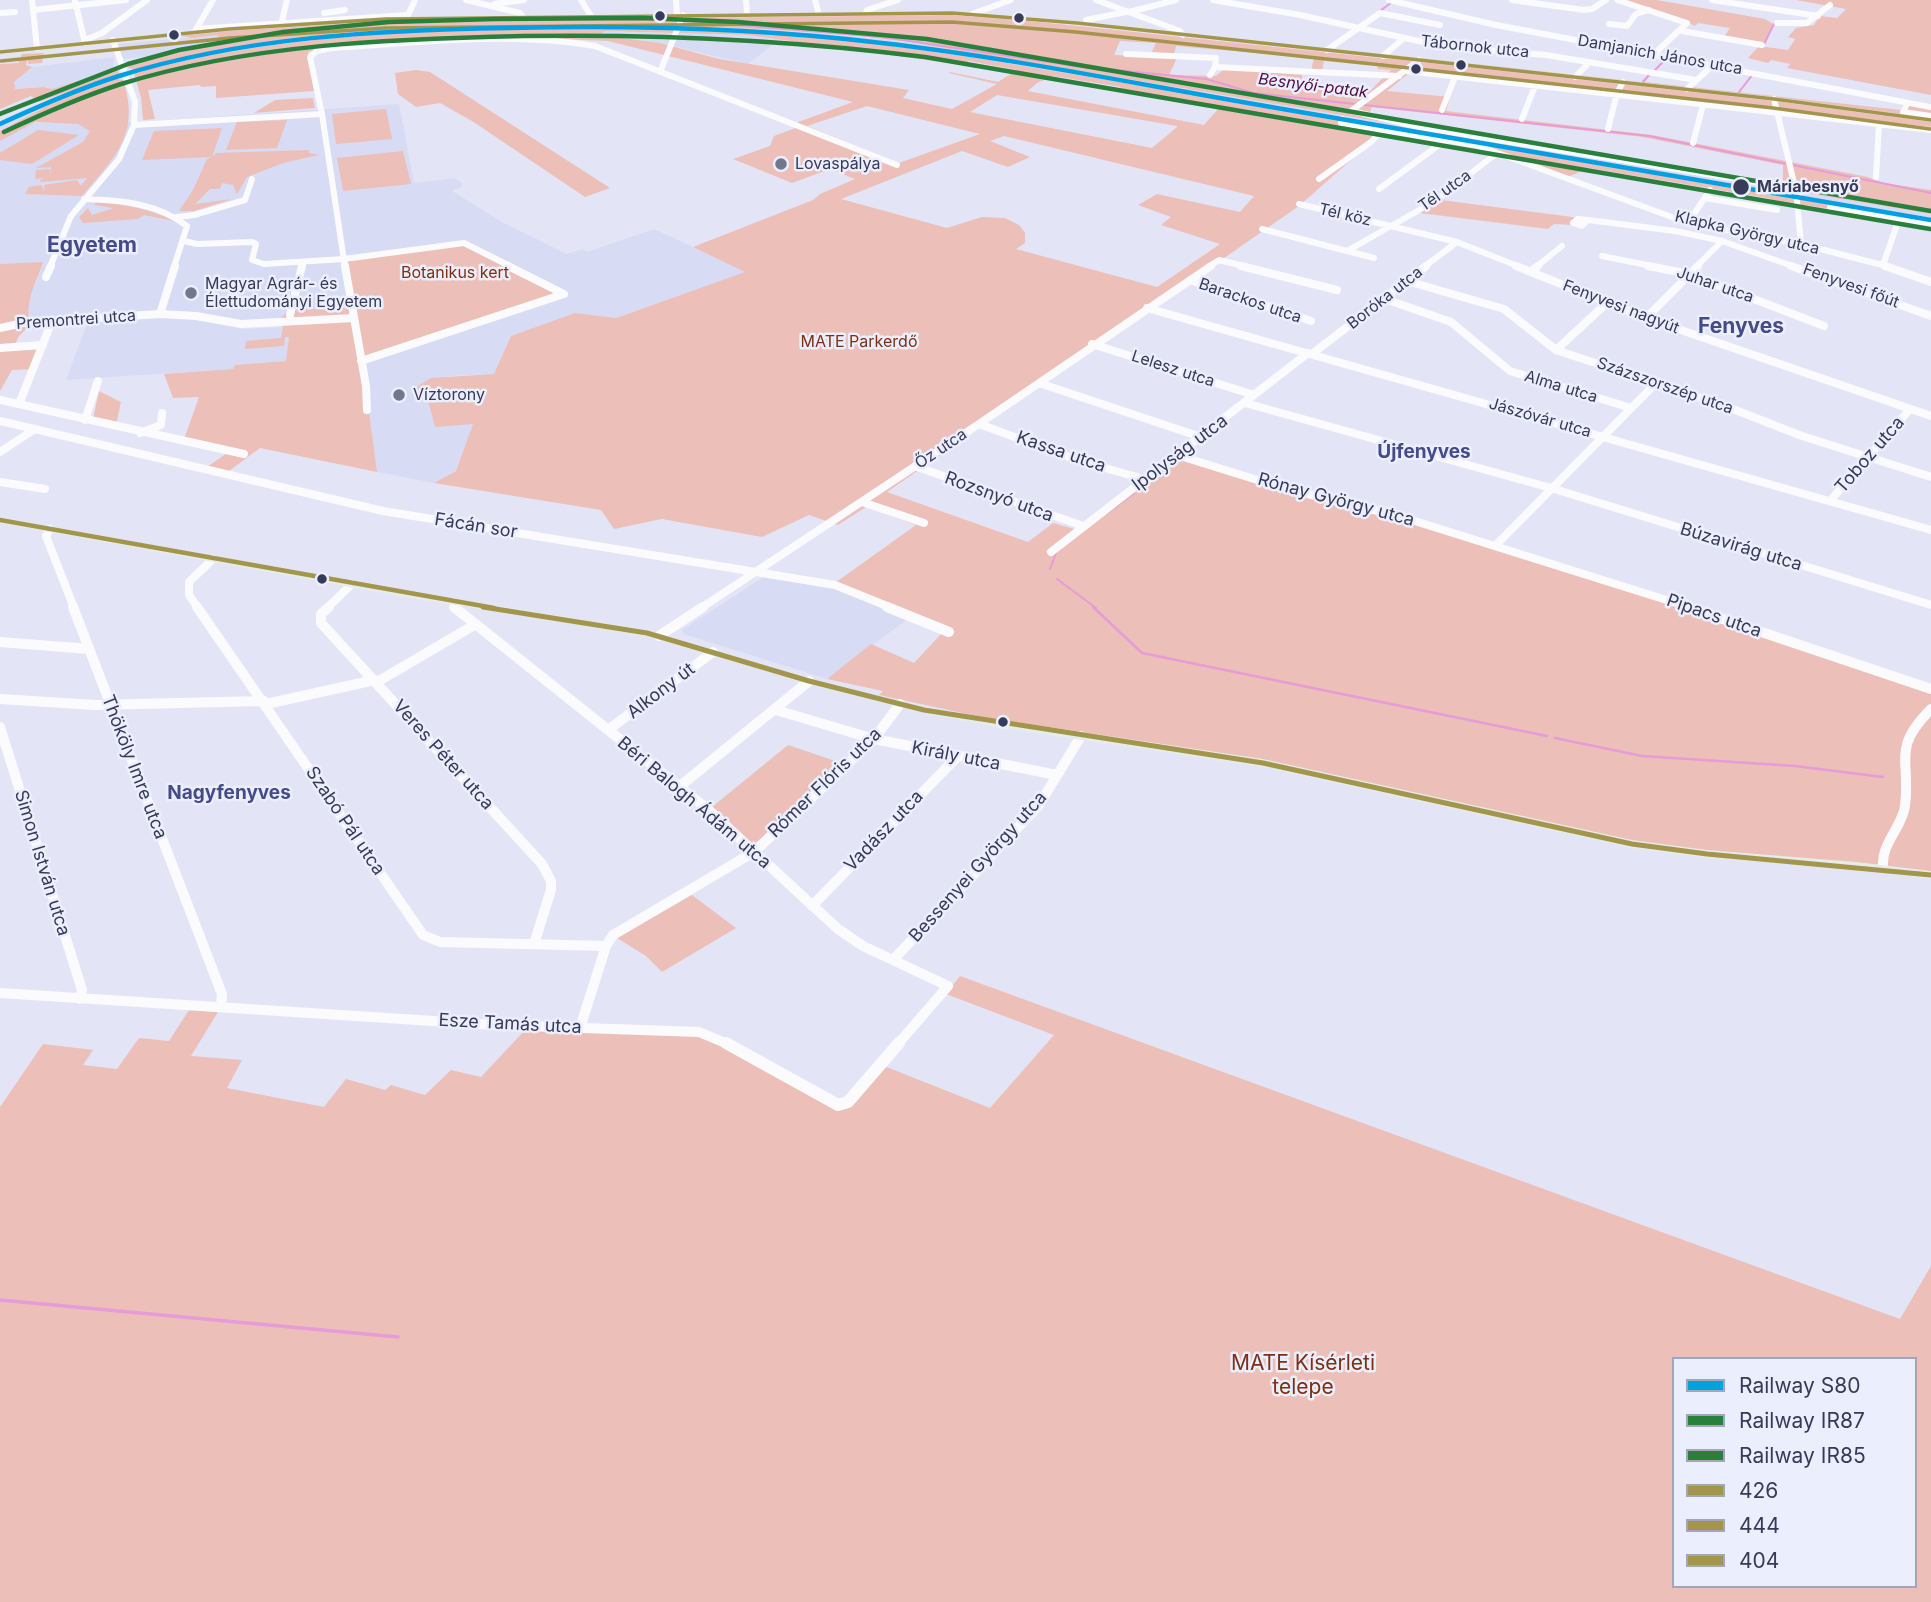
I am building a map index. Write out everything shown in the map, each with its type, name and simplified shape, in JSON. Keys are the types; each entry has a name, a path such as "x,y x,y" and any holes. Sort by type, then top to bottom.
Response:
{"main road":[{"path":"0,52 195,30 343,20 523,16 972,14 1383,56 1416,63 1433,62 1623,82 1931,118"},
{"path":"0,520 659,636 809,681 974,720 1221,755 1311,772 1655,848 1883,867 1931,876"}],"street":[{"path":"32,0 37,48"},
{"path":"33,10 76,3 126,0"},
{"path":"76,3 85,41 102,33 147,0"},
{"path":"195,30 213,0"},
{"path":"283,18 287,0"},
{"path":"343,20 346,0"},
{"path":"283,18 343,20 408,15 415,0"},
{"path":"466,0 522,13 523,16"},
{"path":"490,5 524,0"},
{"path":"581,0 591,16"},
{"path":"660,72 680,17 676,0"},
{"path":"746,0 747,14"},
{"path":"815,0 818,11"},
{"path":"866,13 867,10 898,0"},
{"path":"972,14 1011,0"},
{"path":"1096,0 1180,31 1183,35"},
{"path":"1086,20 1176,0"},
{"name":"Tábornok utca","path":"1213,0 1300,15 1451,48 1526,52 1696,80"},
{"name":"Damjanich János utca","path":"1389,0 1410,2 1496,25 1931,107"},
{"path":"1512,0 1588,10 1606,0"},
{"path":"1617,0 1685,22 1687,25 1682,31 1654,54"},
{"path":"1712,0 1818,16"},
{"path":"1777,23 1805,25 1830,5"},
{"path":"195,30 345,10"},
{"path":"1609,24 1627,26 1636,14 1649,10"},
{"path":"0,13 15,12"},
{"path":"1327,50 1380,13 1440,25"},
{"path":"1682,31 1762,46"},
{"path":"367,410 366,386 310,57 317,51 478,38 554,39 589,44 897,165"},
{"path":"1383,56 1404,38"},
{"path":"46,277 71,216 119,159 135,123 135,102 113,40"},
{"path":"1575,77 1599,53"},
{"path":"1126,54 1216,58 1210,75"},
{"path":"647,67 663,63"},
{"path":"1352,111 1416,63"},
{"path":"1687,89 1713,65"},
{"path":"1215,67 1399,76"},
{"path":"1406,71 1931,130"},
{"path":"1442,110 1455,77"},
{"path":"1608,129 1623,82"},
{"path":"1522,119 1535,86"},
{"path":"1774,99 1789,164 1800,193"},
{"path":"1693,143 1703,105"},
{"path":"1904,109 1931,118"},
{"path":"1352,111 1419,127 1767,184 1795,185"},
{"name":"Klapka György utca","path":"1352,111 1341,121 1363,127 1447,139 1497,153 1692,223 1801,244 1883,265 1931,282"},
{"path":"135,123 321,112"},
{"path":"1876,177 1879,124"},
{"path":"1320,179 1371,142 1384,128"},
{"path":"1378,189 1447,139"},
{"name":"Tél utca","path":"1347,251 1436,201 1497,153"},
{"path":"173,217 194,215 245,200 252,179"},
{"path":"1692,223 1710,190"},
{"path":"1705,198 1777,210"},
{"path":"83,199 136,205 173,217 187,226 194,215"},
{"path":"1797,201 1801,244"},
{"name":"Tél köz","path":"1299,204 1391,226"},
{"path":"1830,207 1931,224"},
{"path":"1883,265 1899,219"},
{"path":"1563,226 1579,226 1588,220 1666,230 1722,241"},
{"name":"Fenyvesi főút","path":"1692,223 1716,234 1722,241 1931,316"},
{"name":"Premontrei utca","path":"0,328 18,323 160,314 187,226"},
{"name":"Fenyvesi nagyút","path":"1391,226 1457,242 1646,318 1931,416"},
{"path":"1262,229 1374,258"},
{"path":"183,245 249,241 256,244 252,260 255,262 303,263 464,243 564,294 361,361"},
{"path":"1646,318 1722,241"},
{"name":"Boróka utca","path":"1310,353 1385,299 1457,242"},
{"path":"1531,271 1562,246"},
{"name":"Juhar utca","path":"1602,256 1689,274 1825,326"},
{"name":"Őz utca","path":"659,636 1220,260 1337,290"},
{"path":"290,315 303,263"},
{"name":"Barackos utca","path":"1189,280 1311,321"},
{"name":"Százszorszép utca","path":"1408,281 1504,309 1556,350 1931,477"},
{"name":"Alma utca","path":"1385,299 1451,322 1510,371 1631,408"},
{"path":"1556,350 1608,302"},
{"name":"Jászóvár utca","path":"1147,308 1931,530"},
{"path":"160,314 196,316 241,324 354,318"},
{"path":"19,404 52,321"},
{"name":"Lelesz utca","path":"1092,344 1254,395"},
{"path":"0,348 43,345"},
{"name":"Ipolyság utca","path":"1051,552 1310,353"},
{"path":"85,420 98,381"},
{"path":"1495,546 1657,382"},
{"path":"1039,383 1201,437"},
{"path":"0,400 244,454"},
{"name":"Búzavirág utca","path":"1245,403 1551,488 1931,605"},
{"name":"Toboz utca","path":"1830,501 1910,408"},
{"path":"140,433 161,425 162,413"},
{"name":"Fácán sor","path":"0,421 383,511 835,585 948,632"},
{"name":"Kassa utca","path":"979,424 1080,461 1144,479"},
{"path":"0,452 35,429"},
{"name":"Rónay György utca","path":"1177,455 1283,488 1402,517 1495,546"},
{"name":"Rozsnyó utca","path":"915,466 961,481 1026,509 1083,526"},
{"path":"0,482 45,489"},
{"path":"862,502 924,523"},
{"name":"Thököly Imre utca","path":"50,529 46,536 222,994 221,1007"},
{"name":"Pipacs utca","path":"1495,546 1656,596 1931,689"},
{"name":"Szabó Pál utca","path":"213,559 189,582 189,595 423,934 440,942 606,946"},
{"name":"Veres Péter utca","path":"352,584 324,611 320,620 547,872 551,881 550,898 534,944"},
{"name":"Béri Balogh Ádám utca","path":"454,602 454,608 679,787 849,937 948,986"},
{"path":"0,699 109,704 265,703 376,682 476,624"},
{"path":"0,642 89,649"},
{"name":"Alkony út","path":"608,730 713,652"},
{"path":"679,787 809,681"},
{"name":"Rómer Flóris utca","path":"606,946 609,939 622,929 754,852 874,739 900,704"},
{"path":"1883,867 1882,853 1905,808 1904,750 1917,723 1931,709"},
{"name":"Király utca","path":"776,710 874,739 1057,775"},
{"name":"Simon István utca","path":"0,727 82,990 80,999"},
{"name":"Bessenyei György utca","path":"893,960 1039,805 1081,736"},
{"name":"Vadász utca","path":"812,906 957,757"},
{"path":"580,1028 606,946"},
{"name":"Esze Tamás utca","path":"0,993 580,1028 672,1029 706,1033 781,1071 828,1101 842,1105 848,1102 948,986"}],"shaded area":[{"path":"676,25 809,31 903,41 1931,214 1931,221 946,52 748,30 442,29 301,40 213,55 134,73 60,99 0,131 0,121 88,84 176,59 281,39 369,29 441,26"},
{"path":"606,31 747,35 780,39 748,64 660,43 598,35"},
{"path":"217,35 223,43 189,51 123,59 118,44"},
{"path":"114,57 113,70 52,89 14,89 14,82 32,67"},
{"name":"Magyar Agrár- és Élettudományi Egyetem","path":"399,104 414,183 455,178 462,183 461,187 452,191 502,222 567,254 582,249 587,252 654,229 746,272 615,318 575,313 511,336 494,374 450,376 416,386 421,397 474,423 456,471 434,483 377,472 354,307 286,316 267,324 185,314 29,321 28,297 43,263 0,264 0,140 30,123 122,123"},
{"path":"160,316 221,322 243,329 283,327 289,337 286,361 235,365 234,369 66,380 88,321"},
{"path":"765,576 832,585 909,618 827,679 684,634 682,630"}],"green space":[{"path":"1623,0 1657,0 1765,19 1773,24 1765,45 1724,37 1730,28 1698,23 1695,26"},
{"path":"1796,0 1931,0 1931,95 1787,68 1790,64 1771,60 1768,63 1748,58 1759,46 1788,50 1795,39 1788,37 1796,28 1814,25 1820,16 1837,18 1846,9"},
{"path":"553,16 983,16 1389,59 1392,55 1641,82 1650,73 1645,82 1901,110 1905,99 1931,104 1931,132 1409,73 1387,91 1450,97 1446,111 1652,135 1868,177 1883,183 1931,190 1931,214 902,41 816,33 602,25 398,29 292,38 239,46 134,70 127,67 137,61 223,43 217,35 192,38 177,35 271,27 365,21","holes":["1120,41 1156,43 1151,54 1174,55 1176,46 1314,58 1311,71 1322,71 1324,61 1377,66 1378,69 1391,70 1370,91 1261,82 1302,80 1302,75 1224,69 1216,76 1169,75 1177,58 1114,55","1372,107 1643,137 1783,165 1783,183 1368,116"]},
{"name":"MATE Parkerdő","path":"683,28 806,36 926,51 1868,211 1894,219 1805,205 1803,209 1767,198 1589,168 1563,179 1461,143 1385,130 1299,206 887,492 1028,542 1053,523 1081,531 1176,460 1182,459 1427,526 1725,621 1931,691 1931,875 1885,865 1664,848 1205,751 981,717 879,695 883,691 827,679 871,644 914,663 942,633 832,585 916,525 866,507 838,525 809,515 762,537 662,519 614,529 601,510 434,483 456,471 473,424 435,427 428,400 421,397 416,387 431,378 494,374 511,336 575,313 616,318 745,272 693,247 813,200 820,194 855,179 830,169 792,183 733,159 770,146 774,136 798,127 793,124 853,102 608,41 485,36 324,47 308,52 314,91 216,98 216,86 148,90 155,119 143,120 141,98 134,73 271,45 339,37 476,30","holes":["606,31 747,35 962,65 969,61 1017,70 998,82 950,72 997,84 952,109 903,98 909,90 719,59 660,43 599,35","1053,76 1121,87 1119,90 1218,109 1204,125 1028,91 1037,83","997,95 1177,127 1152,148 970,112","867,106 980,134 899,163 807,126","1004,136 1254,196 1240,212 1157,194 1138,205 1171,217 1161,225 1220,244 1157,287 1016,249 1025,243 1025,233 1019,225 1005,218 982,217 947,228 841,199 962,151 1008,167 1030,157 990,141"]},
{"path":"44,53 42,63 28,64 28,59 26,65 32,67 14,82 15,89 52,89 113,70 118,70 119,74 39,102 31,96 0,109 0,64 18,63 22,54"},
{"path":"416,70 430,72 610,188 585,197 472,121 440,103 416,107 398,94 395,73"},
{"path":"117,79 123,80 128,99 127,130 122,144 105,169 82,196 25,194 29,187 41,185 45,192 44,185 77,180 81,186 87,178 41,182 40,180 45,178 35,179 36,170 50,169 50,178 51,167 36,168 83,142 90,131 78,124 35,122 0,141 0,131 60,99"},
{"path":"313,98 315,108 254,113 275,100"},
{"path":"386,109 392,139 336,144 332,114"},
{"path":"287,120 277,148 226,150 237,122"},
{"path":"222,128 212,157 142,160 154,131"},
{"path":"38,130 79,135 32,164 0,160 0,153"},
{"path":"309,150 309,153 319,155 283,163 247,177 237,194 233,185 222,183 220,189 210,189 195,204 232,199 194,211 179,211 193,190 207,159 216,153"},
{"path":"403,151 411,184 343,191 337,158"},
{"path":"1441,200 1580,218 1570,221 1574,225 1554,224 1548,229 1420,213"},
{"path":"97,201 146,210 174,221 144,215 138,219 83,223 79,217 88,208 92,215 114,208 94,205"},
{"name":"Botanikus kert","path":"462,245 556,294 362,359 377,472 260,448 229,471 207,467 230,451 183,442 199,397 173,398 164,374 233,369 235,365 286,361 289,337 285,337 284,346 245,349 246,341 281,338 283,327 277,322 289,310 353,307 348,261"},
{"path":"43,262 30,297 29,321 0,324 0,264"},
{"path":"30,325 19,336 13,348 41,348 34,369 12,370 0,391 0,329"},
{"path":"99,391 121,402 116,425 93,419"},
{"path":"788,745 841,763 755,844 751,844 712,807"},
{"path":"692,895 736,928 662,972 646,956 617,938"},
{"name":"MATE Kísérleti telepe","path":"960,976 1900,1319 1931,1266 1931,1602 0,1602 0,1107 43,1044 93,1050 83,1065 117,1069 139,1038 169,1041 189,1010 218,1012 191,1056 242,1060 227,1088 324,1107 346,1079 385,1090 391,1085 425,1095 451,1070 481,1077 526,1029 704,1035 836,1106 884,1066 990,1108 1054,1035 946,994"}],"waterway":[{"path":"1380,11 1392,2"},
{"name":"Besnyői-patak","path":"689,21 883,37 1075,66 1206,79 1254,93 1649,136 1931,193"},
{"path":"1764,44 1774,24"},
{"path":"1655,70 1667,58"},
{"path":"1643,82 1650,74"},
{"path":"1739,92 1753,74"},
{"path":"1140,489 1175,461"},
{"path":"1106,514 1134,493"},
{"path":"1050,569 1056,553"},
{"path":"1057,579 1096,608"},
{"path":"1093,607 1142,653 1547,736"},
{"path":"1555,738 1642,756 1795,766 1883,777"},
{"path":"0,1300 398,1337"}],"rail line":[{"name":"IR85","path":"0,114 128,64 230,39 283,32 389,22 495,19 643,18 738,22 832,28 927,39 1931,211"},
{"name":"S80","path":"0,124 82,89 133,72 184,59 286,41 390,32 494,28 642,27 737,31 831,37 926,48 1931,220"},
{"name":"IR87","path":"4,132 69,103 136,80 186,67 288,50 339,44 494,37 640,36 735,39 925,57 1930,229"}],"transit line":[{"name":"426","path":"0,52 229,29 386,19 952,13 1077,23 1383,56 1774,99 1931,120"},
{"name":"404","path":"1,61 230,38 386,28 952,22 1076,32 1382,65 1773,108 1930,129"},
{"name":"444","path":"0,520 399,593 647,633 809,681 924,710 1263,763 1632,844 1707,854 1931,875"}],"place":[{"name":"Lovaspálya","path":"781,164"},
{"name":"Máriabesnyő","path":"1741,187"},
{"name":"Magyar Agrár- és Élettudományi Egyetem","path":"191,293"},
{"name":"Víztorony","path":"399,395"}],"district":[{"name":"Egyetem","path":"92,246"},
{"name":"Fenyves","path":"1741,327"},
{"name":"Újfenyves","path":"1424,452"},
{"name":"Nagyfenyves","path":"229,793"}]}
